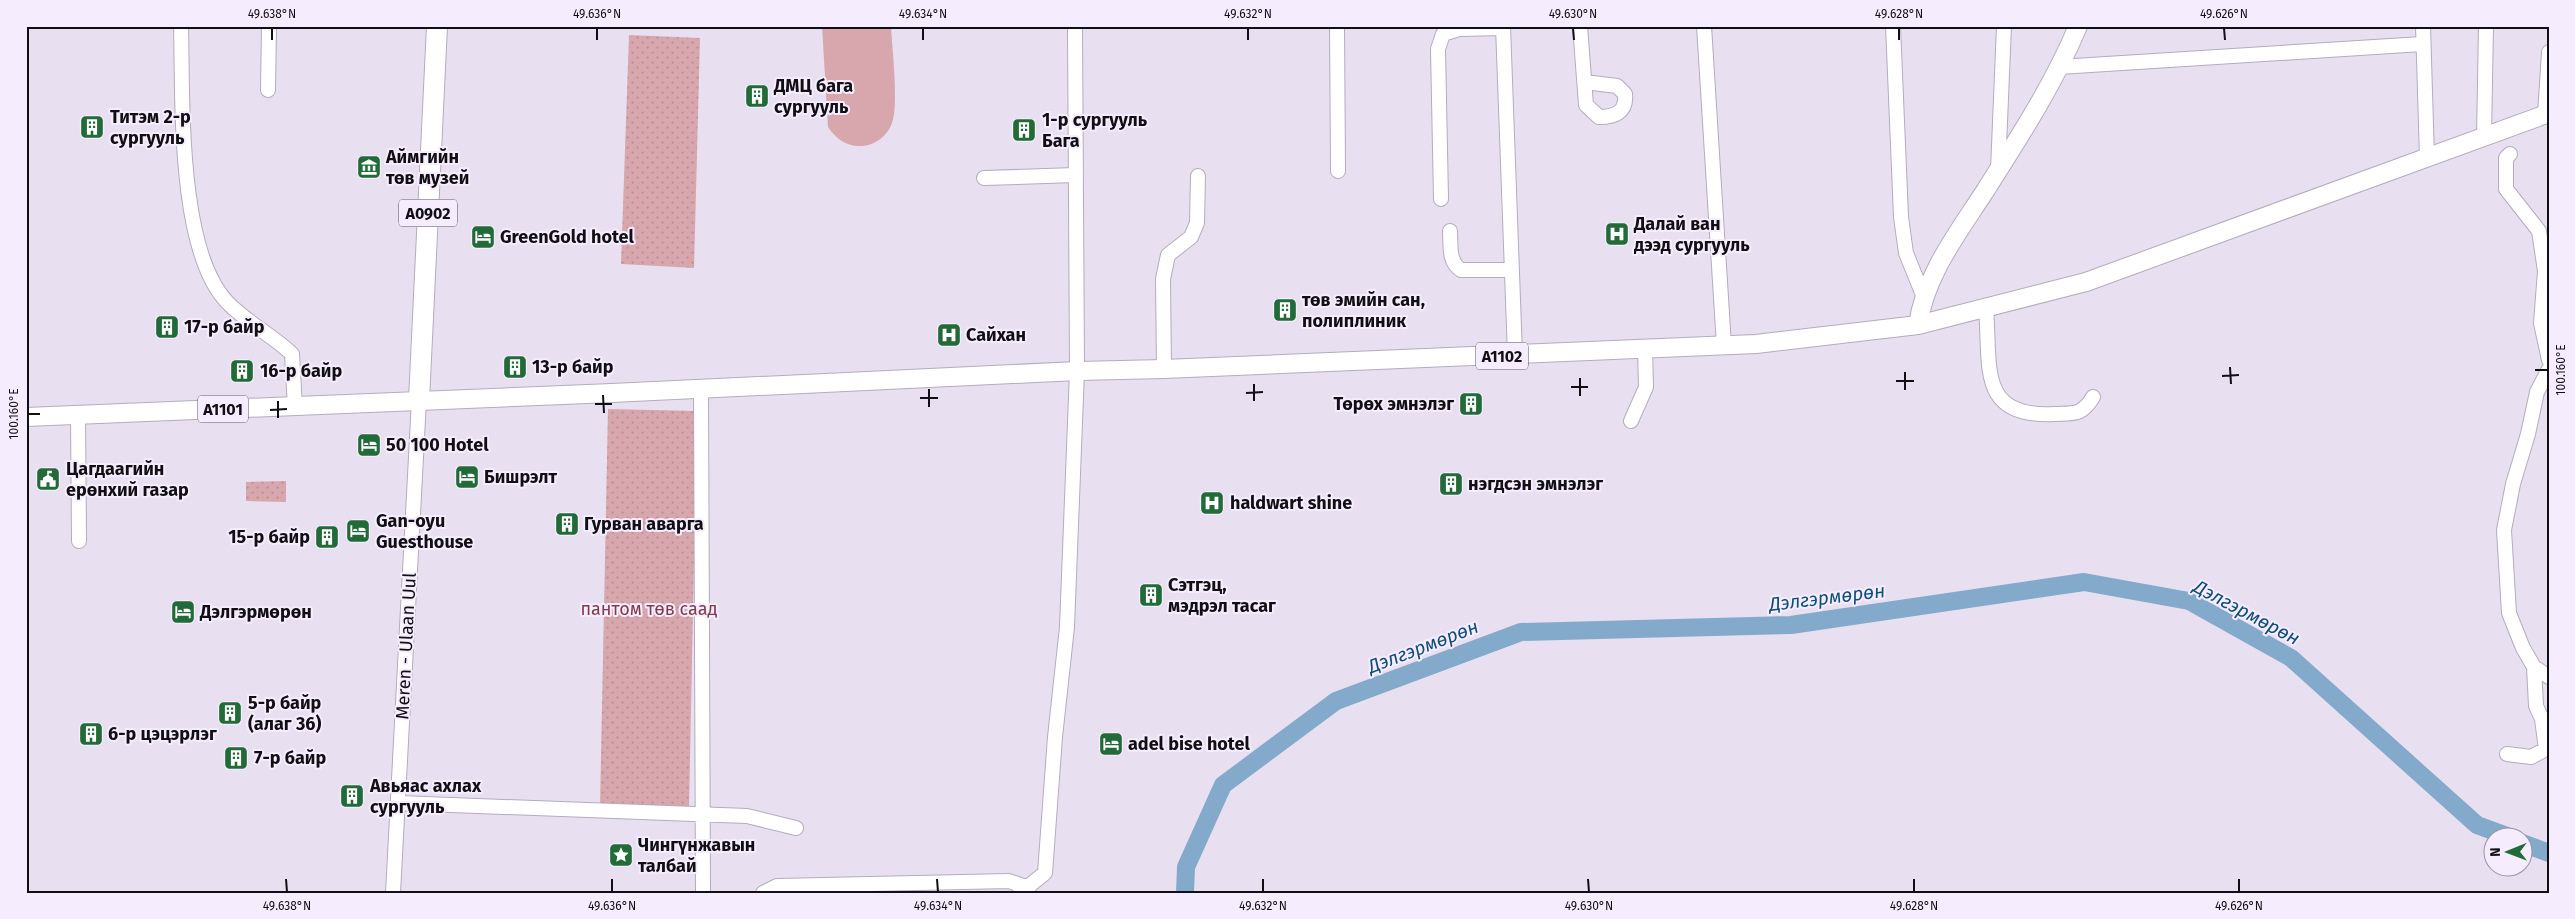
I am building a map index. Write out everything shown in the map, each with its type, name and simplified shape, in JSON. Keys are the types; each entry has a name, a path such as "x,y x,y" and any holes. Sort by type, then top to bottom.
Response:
{"highway":[{"name":"A0902","path":"420,400 437,26"}],"main road":[{"path":"1918,325 1923,296 1944,253 1998,170 2059,67 2078,26"},
{"name":"A1102","path":"420,400 1077,371 1724,346 1918,325 2086,282 2547,114"},
{"name":"A1101","path":"26,417 296,407 420,400"}],"street":[{"path":"182,26 185,160 192,221 209,276 226,301 292,354 296,407"},
{"path":"268,90 269,26"},
{"path":"763,893 777,886 991,881 1009,881 1024,890 1045,873 1055,737 1067,627 1077,371 1075,26"},
{"path":"1337,26 1338,171"},
{"path":"1580,26 1585,82"},
{"path":"1704,26 1724,346"},
{"path":"1893,26 1901,217 1906,253 1923,296"},
{"path":"1998,170 2004,26"},
{"path":"2423,26 2422,44 2427,158"},
{"path":"2484,138 2486,26"},
{"path":"1441,199 1438,49 1443,34 1459,30 1503,27 1515,355"},
{"path":"2059,67 2422,44"},
{"path":"2547,114 2549,52"},
{"path":"2510,154 2506,158 2506,189 2539,231 2546,278 2540,324 2549,360"},
{"path":"984,178 1076,175"},
{"path":"1164,369 1163,279 1168,255 1191,237 1197,223 1198,176"},
{"path":"1450,231 1452,260 1455,266 1461,270 1512,270"},
{"path":"1986,309 1991,385 2007,406 2018,412 2033,415 2077,413 2087,408 2093,398"},
{"path":"1631,421 1646,387 1646,349"},
{"path":"2549,370 2537,392 2528,434 2513,484 2504,530 2509,613 2523,648 2534,667 2549,677"},
{"path":"701,388 703,893"},
{"name":"Meren - Ulaan Uul","path":"393,893 420,400"},
{"path":"78,414 79,542"},
{"path":"2506,754 2531,757 2546,749 2542,719 2536,706 2534,667"},
{"path":"399,803 746,816 796,828"}],"green space":[{"path":"822,26 891,26 895,91 894,115 890,128 875,143 864,146 850,145 837,138 828,127"},
{"path":"629,35 700,38 694,268 621,264"},
{"name":"пантом төв саад","path":"608,409 697,411 689,809 600,807"},
{"path":"286,481 286,502 246,501 246,482"}],"waterway":[{"name":"Дэлгэрмөрөн","path":"1185,893 1186,867 1223,785 1336,701 1521,632 1791,625 2084,582 2189,601 2291,658 2477,825 2482,827"},
{"name":"Дэлгэрмөрөн","path":"2532,847 2549,853"}],"place":[{"name":"ДМЦ бага сургууль","path":"757,96"},
{"name":"Титэм 2-р сургууль","path":"92,127"},
{"name":"1-р сургууль Бага","path":"1024,130"},
{"name":"Аймгийн төв музей","path":"369,167"},
{"name":"Далай ван дээд сургууль","path":"1617,234"},
{"name":"GreenGold hotel","path":"483,237"},
{"name":"төв эмийн сан, полиплиник","path":"1285,310"},
{"name":"17-р байр","path":"167,327"},
{"name":"Сайхан","path":"949,335"},
{"name":"13-р байр","path":"515,367"},
{"name":"16-р байр","path":"242,371"},
{"name":"Төрөх эмнэлэг","path":"1471,404"},
{"name":"50 100 Hotel","path":"369,445"},
{"name":"Бишрэлт","path":"467,477"},
{"name":"Цагдаагийн ерөнхий газар","path":"48,479"},
{"name":"нэгдсэн эмнэлэг","path":"1451,484"},
{"name":"haldwart shine","path":"1212,503"},
{"name":"Гурван аварга","path":"567,524"},
{"name":"Gan-oyu Guesthouse","path":"358,531"},
{"name":"15-р байр","path":"327,537"},
{"name":"Сэтгэц, мэдрэл тасаг","path":"1151,595"},
{"name":"Дэлгэрмөрөн","path":"183,612"},
{"name":"5-р байр (алаг 36)","path":"230,713"},
{"name":"6-р цэцэрлэг","path":"91,734"},
{"name":"adel bise hotel","path":"1111,744"},
{"name":"7-р байр","path":"236,758"},
{"name":"Авьяас ахлах сургууль","path":"352,796"},
{"name":"Чингүнжавын талбай","path":"621,855"}]}
